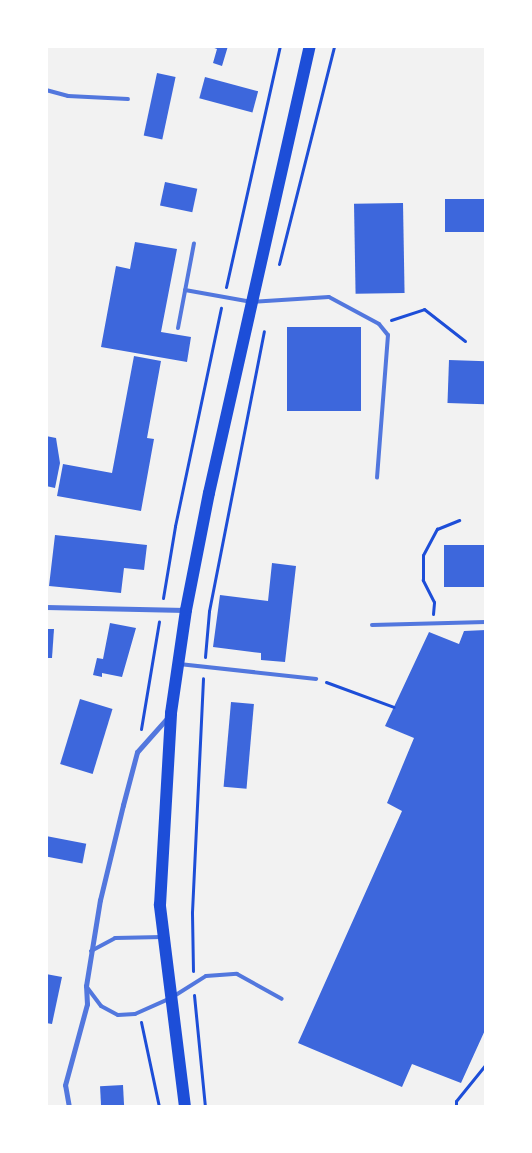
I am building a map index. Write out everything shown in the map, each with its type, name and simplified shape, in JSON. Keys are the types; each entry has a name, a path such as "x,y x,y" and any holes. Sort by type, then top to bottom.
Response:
{"main road":[{"path":"185,1107 162,937 160,905 171,713 186,610 252,302 310,46"}],"street":[{"path":"46,606 186,610"},
{"path":"69,1107 65,1085 87,1004 86,986 100,900 137,752 171,713"}],"lane":[{"path":"46,90 68,96 128,99"},
{"path":"178,328 194,243"},
{"path":"185,290 252,302 329,297 379,324 388,335 376,478"},
{"path":"372,625 486,622"},
{"path":"178,664 316,679"},
{"path":"91,951 115,938 162,937"},
{"path":"86,986 101,1006 118,1015 140,1012 170,998 206,976 237,974 282,999"}],"path":[{"path":"137,752 175,526 280,46"},
{"path":"277,272 334,46"},
{"path":"379,324 424,309 465,341"},
{"path":"205,1107 193,984 192,912 204,667 209,611 264,329"},
{"path":"433,622 434,602 423,580 423,555 437,529 459,520"},
{"path":"316,679 394,707"},
{"path":"140,1012 159,1107"},
{"path":"456,1107 456,1101 486,1064"}],"building":[{"path":"209,46 228,46 222,66 213,63 217,49"},
{"path":"157,73 176,77 162,140 144,136"},
{"path":"205,77 258,91 252,112 199,98"},
{"path":"165,182 197,189 192,212 160,205"},
{"path":"445,199 486,199 486,232 445,232"},
{"path":"403,203 405,293 356,294 354,204"},
{"path":"135,242 177,249 161,332 191,337 187,362 101,347 116,266 130,269"},
{"path":"287,327 361,327 361,411 287,411"},
{"path":"134,356 161,361 147,438 154,439 141,511 57,496 63,464 112,473"},
{"path":"449,360 486,361 484,404 447,403"},
{"path":"46,436 56,438 60,463 55,488 46,486"},
{"path":"55,535 147,545 144,570 124,568 121,593 49,586"},
{"path":"444,545 486,545 486,587 444,587"},
{"path":"272,563 296,566 285,662 261,660 261,653 213,647 220,595 268,601"},
{"path":"110,623 136,628 122,677 102,673 102,677 93,675 97,658 103,659"},
{"path":"46,629 54,629 52,658 46,658"},
{"path":"486,630 486,1028 461,1083 412,1064 402,1087 298,1043 402,811 387,803 414,738 385,726 429,632 459,644 464,631"},
{"path":"80,699 113,709 93,774 60,764"},
{"path":"231,702 254,704 247,789 224,787"},
{"path":"46,836 86,844 82,863 46,856"},
{"path":"46,974 62,977 52,1024 46,1023"},
{"path":"123,1085 124,1107 101,1107 100,1086"}]}
